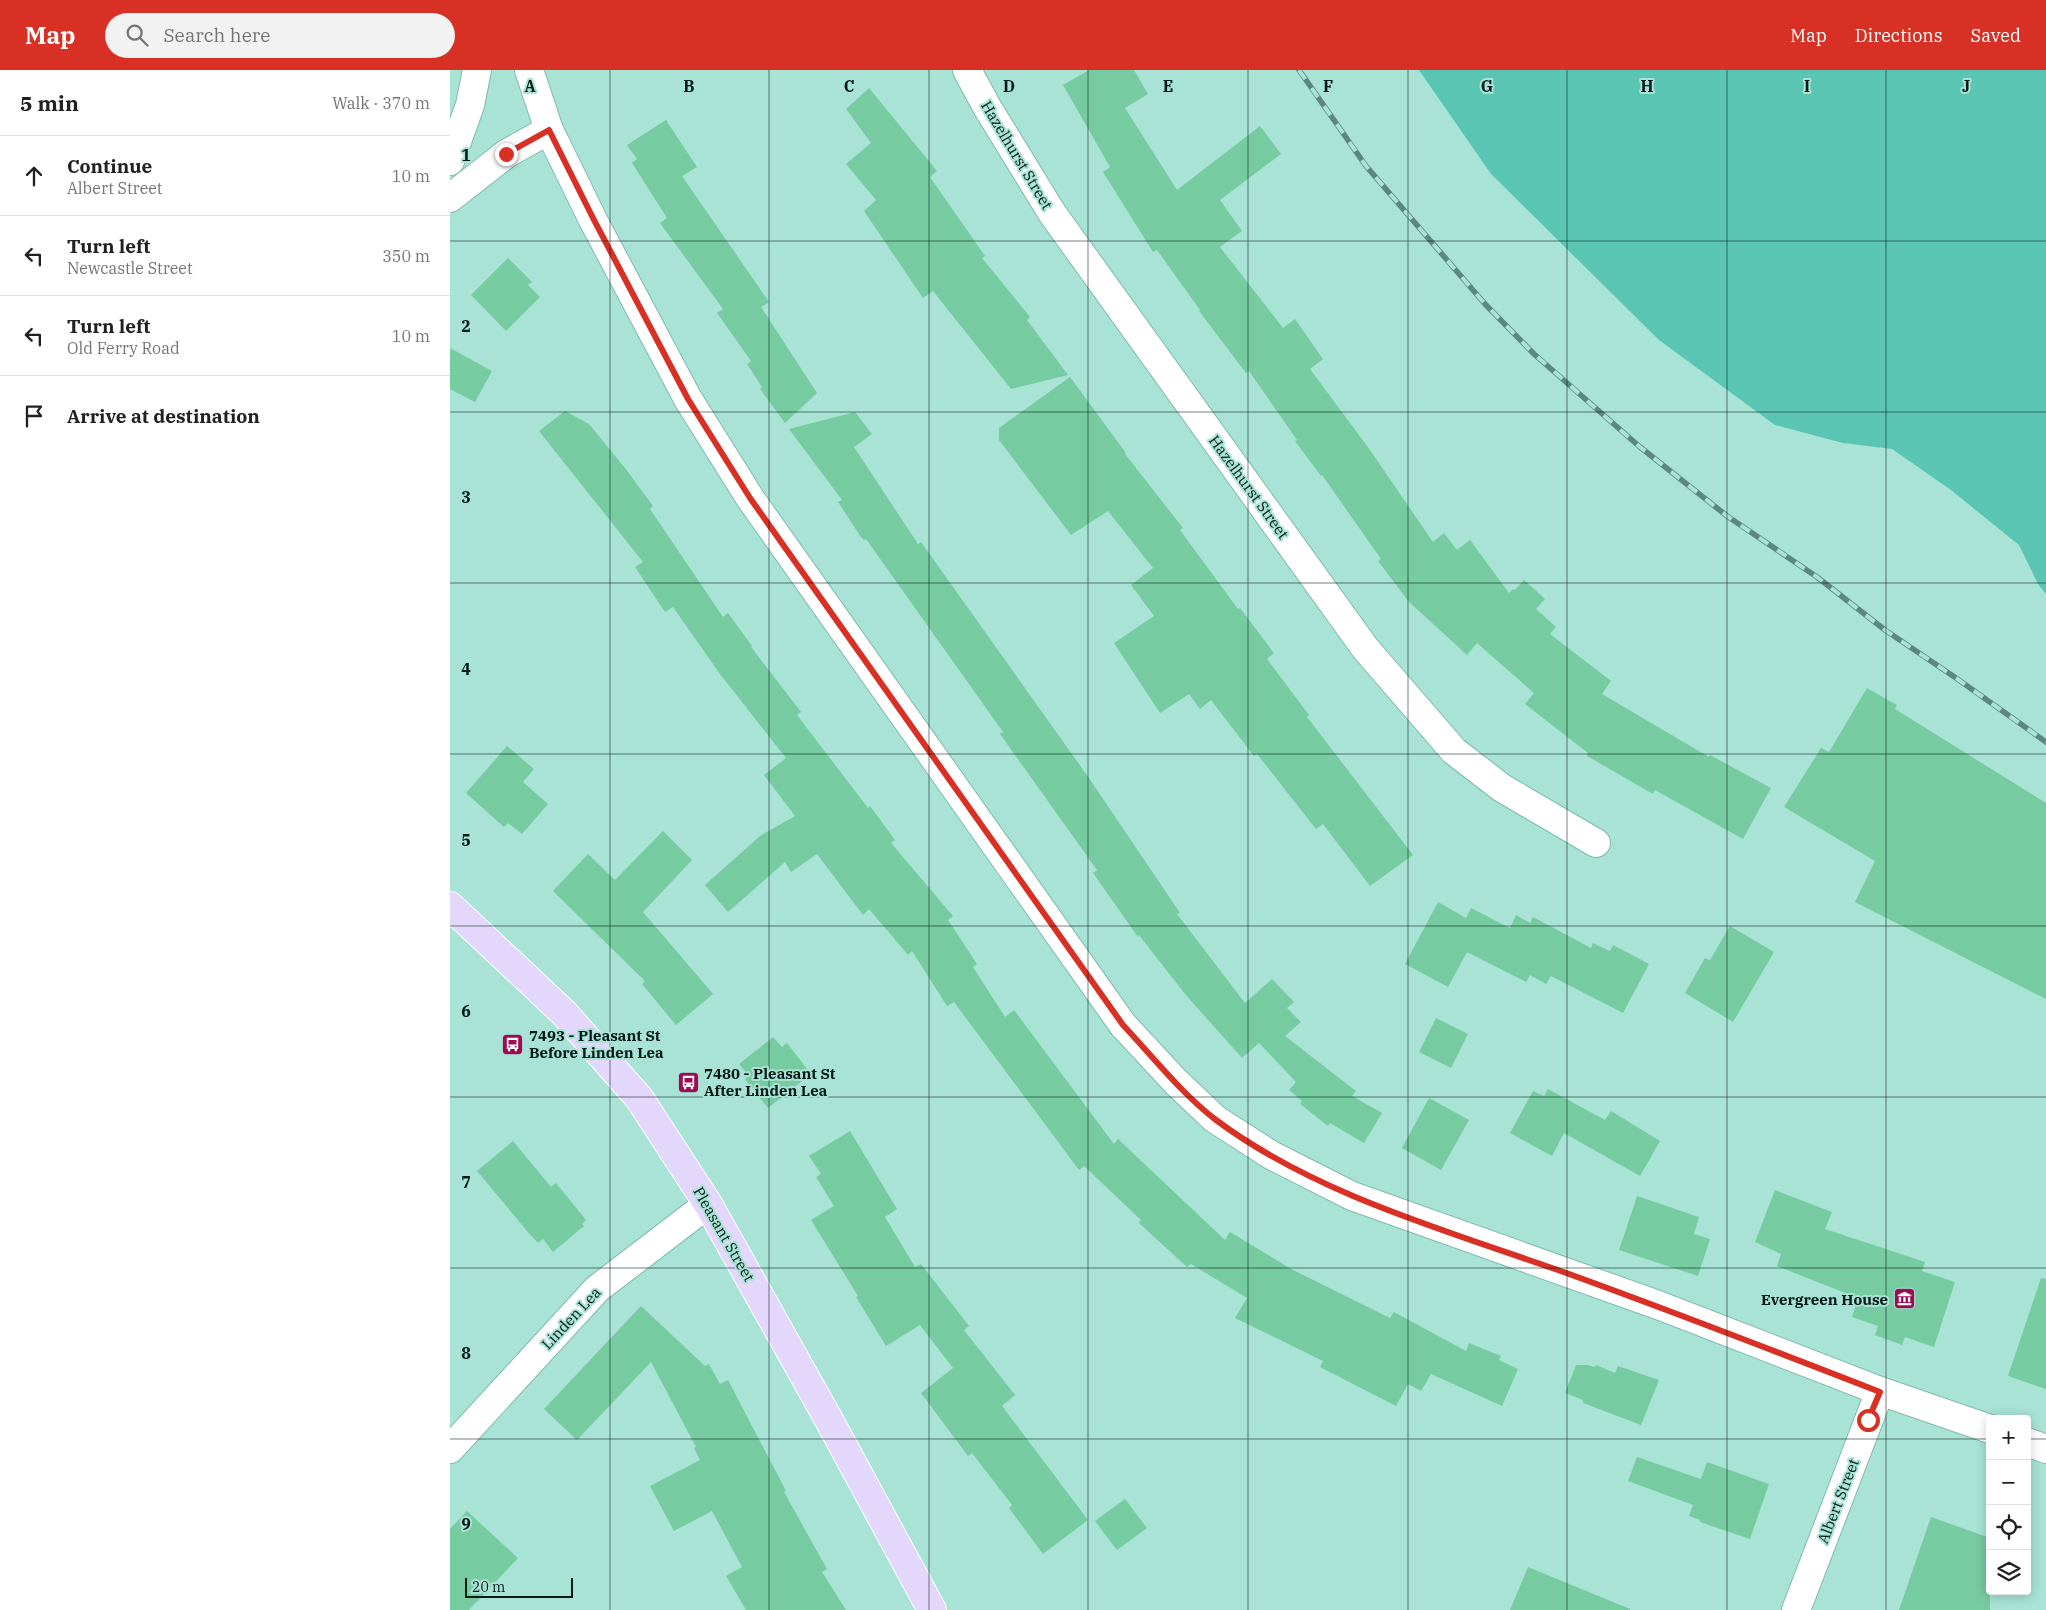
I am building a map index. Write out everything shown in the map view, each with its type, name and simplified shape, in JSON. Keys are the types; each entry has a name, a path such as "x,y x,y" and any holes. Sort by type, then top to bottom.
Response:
{"main road":[{"name":"Pleasant Street","path":"450,906 564,1013 639,1098 708,1204 829,1420 932,1610"}],"street":[{"path":"450,161 470,105 477,70"},
{"path":"529,70 549,130 594,220 688,399 750,498 1123,1025 1176,1082 1215,1119 1263,1150 1352,1196 1658,1306 1880,1392 1986,1428"},
{"name":"Hazelhurst Street","path":"967,70 987,107 1052,213 1364,648 1454,750 1502,788 1596,843"},
{"path":"450,198 506,154 549,130"},
{"name":"Linden Lea","path":"450,1449 597,1289 708,1204"},
{"name":"Albert Street","path":"1796,1610 1880,1392"},
{"path":"2031,1443 2046,1449"}],"shaded area":[{"path":"1419,70 2046,70 2046,594 2038,584 2019,545 1951,490 1892,449 1843,443 1775,425 1659,340 1491,174"}],"building":[{"path":"1089,70 1134,70 1148,94 1125,108 1177,190 1260,126 1281,154 1220,200 1242,231 1220,247 1283,328 1295,319 1323,359 1310,369 1370,450 1433,542 1444,533 1457,550 1470,540 1509,593 1513,589 1515,590 1524,580 1545,599 1536,609 1556,627 1550,634 1611,681 1602,694 1709,757 1710,755 1771,788 1743,839 1655,790 1653,794 1587,756 1588,753 1525,704 1534,693 1477,643 1467,655 1409,602 1378,561 1381,559 1322,475 1295,441 1297,440 1249,371 1246,373 1199,311 1157,250 1153,252 1103,172 1110,167 1063,85"},
{"path":"869,88 937,171 930,177 985,256 982,258 1030,317 1027,320 1068,375 1011,389 933,291 923,298 864,211 876,200 846,164 871,143 846,109"},
{"path":"666,120 697,167 682,176 769,302 761,307 817,393 785,423 760,389 762,387 747,364 751,361 717,313 723,309 660,223 667,218 632,163 637,159 627,145"},
{"path":"508,258 532,282 528,285 540,297 506,331 471,295"},
{"path":"450,348 492,371 475,402 450,389"},
{"path":"1070,377 1125,454 1183,528 1180,530 1238,609 1240,608 1274,653 1267,659 1309,715 1307,717 1413,855 1370,886 1323,824 1316,829 1257,754 1254,756 1211,700 1200,709 1189,694 1160,713 1114,643 1154,616 1131,585 1153,568 1108,511 1071,535 999,440 999,428"},
{"path":"565,411 589,424 625,468 653,506 650,509 723,617 728,613 751,647 801,712 797,715 868,808 870,806 895,840 891,843 953,916 948,920 977,964 973,967 1005,1017 1014,1010 1114,1144 1118,1139 1225,1240 1230,1232 1293,1270 1390,1318 1394,1312 1466,1351 1469,1343 1501,1356 1499,1360 1518,1369 1502,1406 1431,1374 1421,1391 1408,1384 1396,1406 1320,1367 1323,1361 1235,1318 1247,1298 1191,1264 1187,1267 1139,1223 1141,1220 1084,1166 1079,1170 954,1002 947,1006 912,951 908,955 869,909 863,915 817,854 791,872 785,862 728,912 705,885 760,836 795,816 764,775 786,758 720,674 673,607 665,612 635,567 643,562 539,431"},
{"path":"855,412 872,434 854,447 918,544 921,542 1091,781 1180,913 1177,914 1245,1003 1272,979 1294,1002 1287,1008 1301,1022 1285,1036 1356,1091 1352,1096 1382,1113 1364,1143 1330,1123 1328,1126 1300,1104 1302,1101 1289,1090 1296,1082 1259,1043 1242,1058 1185,994 1139,935 1138,937 1093,873 1097,870 1000,734 1003,732 866,539 864,540 861,537 838,502 842,500 789,429"},
{"path":"1867,688 1897,705 1895,709 2046,803 2046,999 1855,902 1875,861 1784,807 1821,748 1829,752"},
{"path":"507,746 534,769 523,782 548,804 522,834 508,823 504,827 466,793"},
{"path":"663,831 692,860 643,912 713,994 676,1025 642,984 645,981 553,891 588,854 615,880"},
{"path":"1438,902 1466,918 1471,908 1510,928 1516,915 1530,923 1533,917 1591,948 1593,943 1610,951 1613,945 1649,964 1623,1013 1551,976 1546,984 1530,975 1526,982 1467,952 1448,987 1405,964"},
{"path":"1730,926 1774,952 1733,1022 1685,993 1705,958 1710,960"},
{"path":"1436,1018 1468,1034 1451,1068 1419,1052"},
{"path":"773,1037 782,1047 787,1043 811,1074 768,1108 745,1079 749,1076 739,1064"},
{"path":"1548,1089 1605,1120 1611,1111 1660,1141 1640,1176 1564,1133 1552,1156 1510,1133 1533,1091 1544,1096"},
{"path":"1429,1098 1469,1120 1441,1170 1402,1148"},
{"path":"850,1131 897,1209 885,1217 915,1267 921,1264 969,1326 964,1330 1015,1395 1002,1406 1088,1520 1043,1554 1009,1508 1012,1505 972,1453 968,1456 921,1393 953,1368 920,1325 886,1346 856,1297 858,1296 811,1220 834,1206 816,1177 821,1174 809,1156"},
{"path":"513,1141 551,1187 556,1183 586,1220 582,1224 584,1226 553,1252 543,1239 538,1243 477,1171"},
{"path":"1775,1190 1832,1212 1825,1229 1925,1262 1922,1271 1955,1282 1934,1347 1905,1337 1902,1345 1875,1335 1878,1326 1852,1317 1858,1298 1777,1266 1781,1254 1755,1242"},
{"path":"1637,1196 1699,1217 1694,1234 1710,1239 1698,1276 1619,1250"},
{"path":"2041,1278 2046,1279 2046,1389 2008,1376"},
{"path":"641,1306 705,1366 709,1364 720,1384 728,1380 786,1491 784,1492 827,1569 822,1572 846,1610 746,1610 726,1576 742,1567 712,1511 674,1531 650,1486 700,1460 694,1448 696,1447 651,1362 577,1440 544,1409"},
{"path":"1576,1365 1595,1367 1596,1365 1615,1373 1618,1366 1659,1380 1641,1425 1583,1403 1583,1400 1565,1393"},
{"path":"1637,1457 1701,1479 1707,1462 1769,1484 1750,1539 1700,1522 1700,1520 1689,1516 1693,1505 1628,1481"},
{"path":"1125,1499 1147,1528 1117,1550 1095,1521"},
{"path":"467,1511 518,1558 469,1610 450,1610 450,1529"},
{"path":"1931,1517 1986,1537 1986,1595 1990,1595 1990,1610 1899,1610"},
{"path":"1528,1567 1630,1609 1630,1610 1510,1610"}],"railway":[{"path":"1299,70 1366,166 1485,304 1534,354 1640,447 1727,516 1817,577 1885,630 2046,742"}],"place":[{"name":"7493 - Pleasant St Before Linden Lea","path":"513,1044"},
{"name":"7480 - Pleasant St After Linden Lea","path":"688,1082"},
{"name":"Evergreen House","path":"1904,1299"}],"route":[{"path":"506,154 549,130 688,399 750,498 1123,1025 1176,1082 1215,1119 1271,1155 1352,1196 1658,1306 1880,1392 1868,1420"}]}
